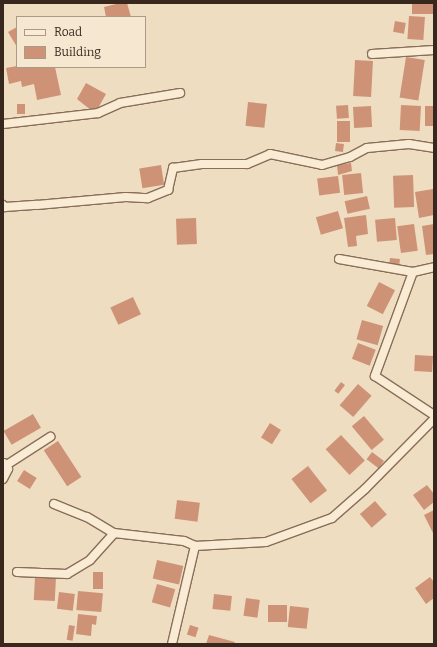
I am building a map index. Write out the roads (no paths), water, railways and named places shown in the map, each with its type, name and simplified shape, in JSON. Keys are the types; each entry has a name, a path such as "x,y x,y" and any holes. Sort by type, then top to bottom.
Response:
{"street":[{"path":"372,54 434,50"},
{"path":"3,124 98,113 120,103 180,93"},
{"path":"3,204 4,207 126,197 148,198 168,190 173,168 202,164 247,164 270,154 322,165 350,157 367,148 409,144 434,148"},
{"path":"339,259 413,272 434,267"},
{"path":"413,272 375,376 434,415"},
{"path":"54,504 87,517 114,533 184,541 195,546 266,542 332,518 365,489 434,419"},
{"path":"3,479 8,469 4,463 50,437"},
{"path":"17,572 67,574 90,560 114,533"},
{"path":"172,644 195,546"}]}
